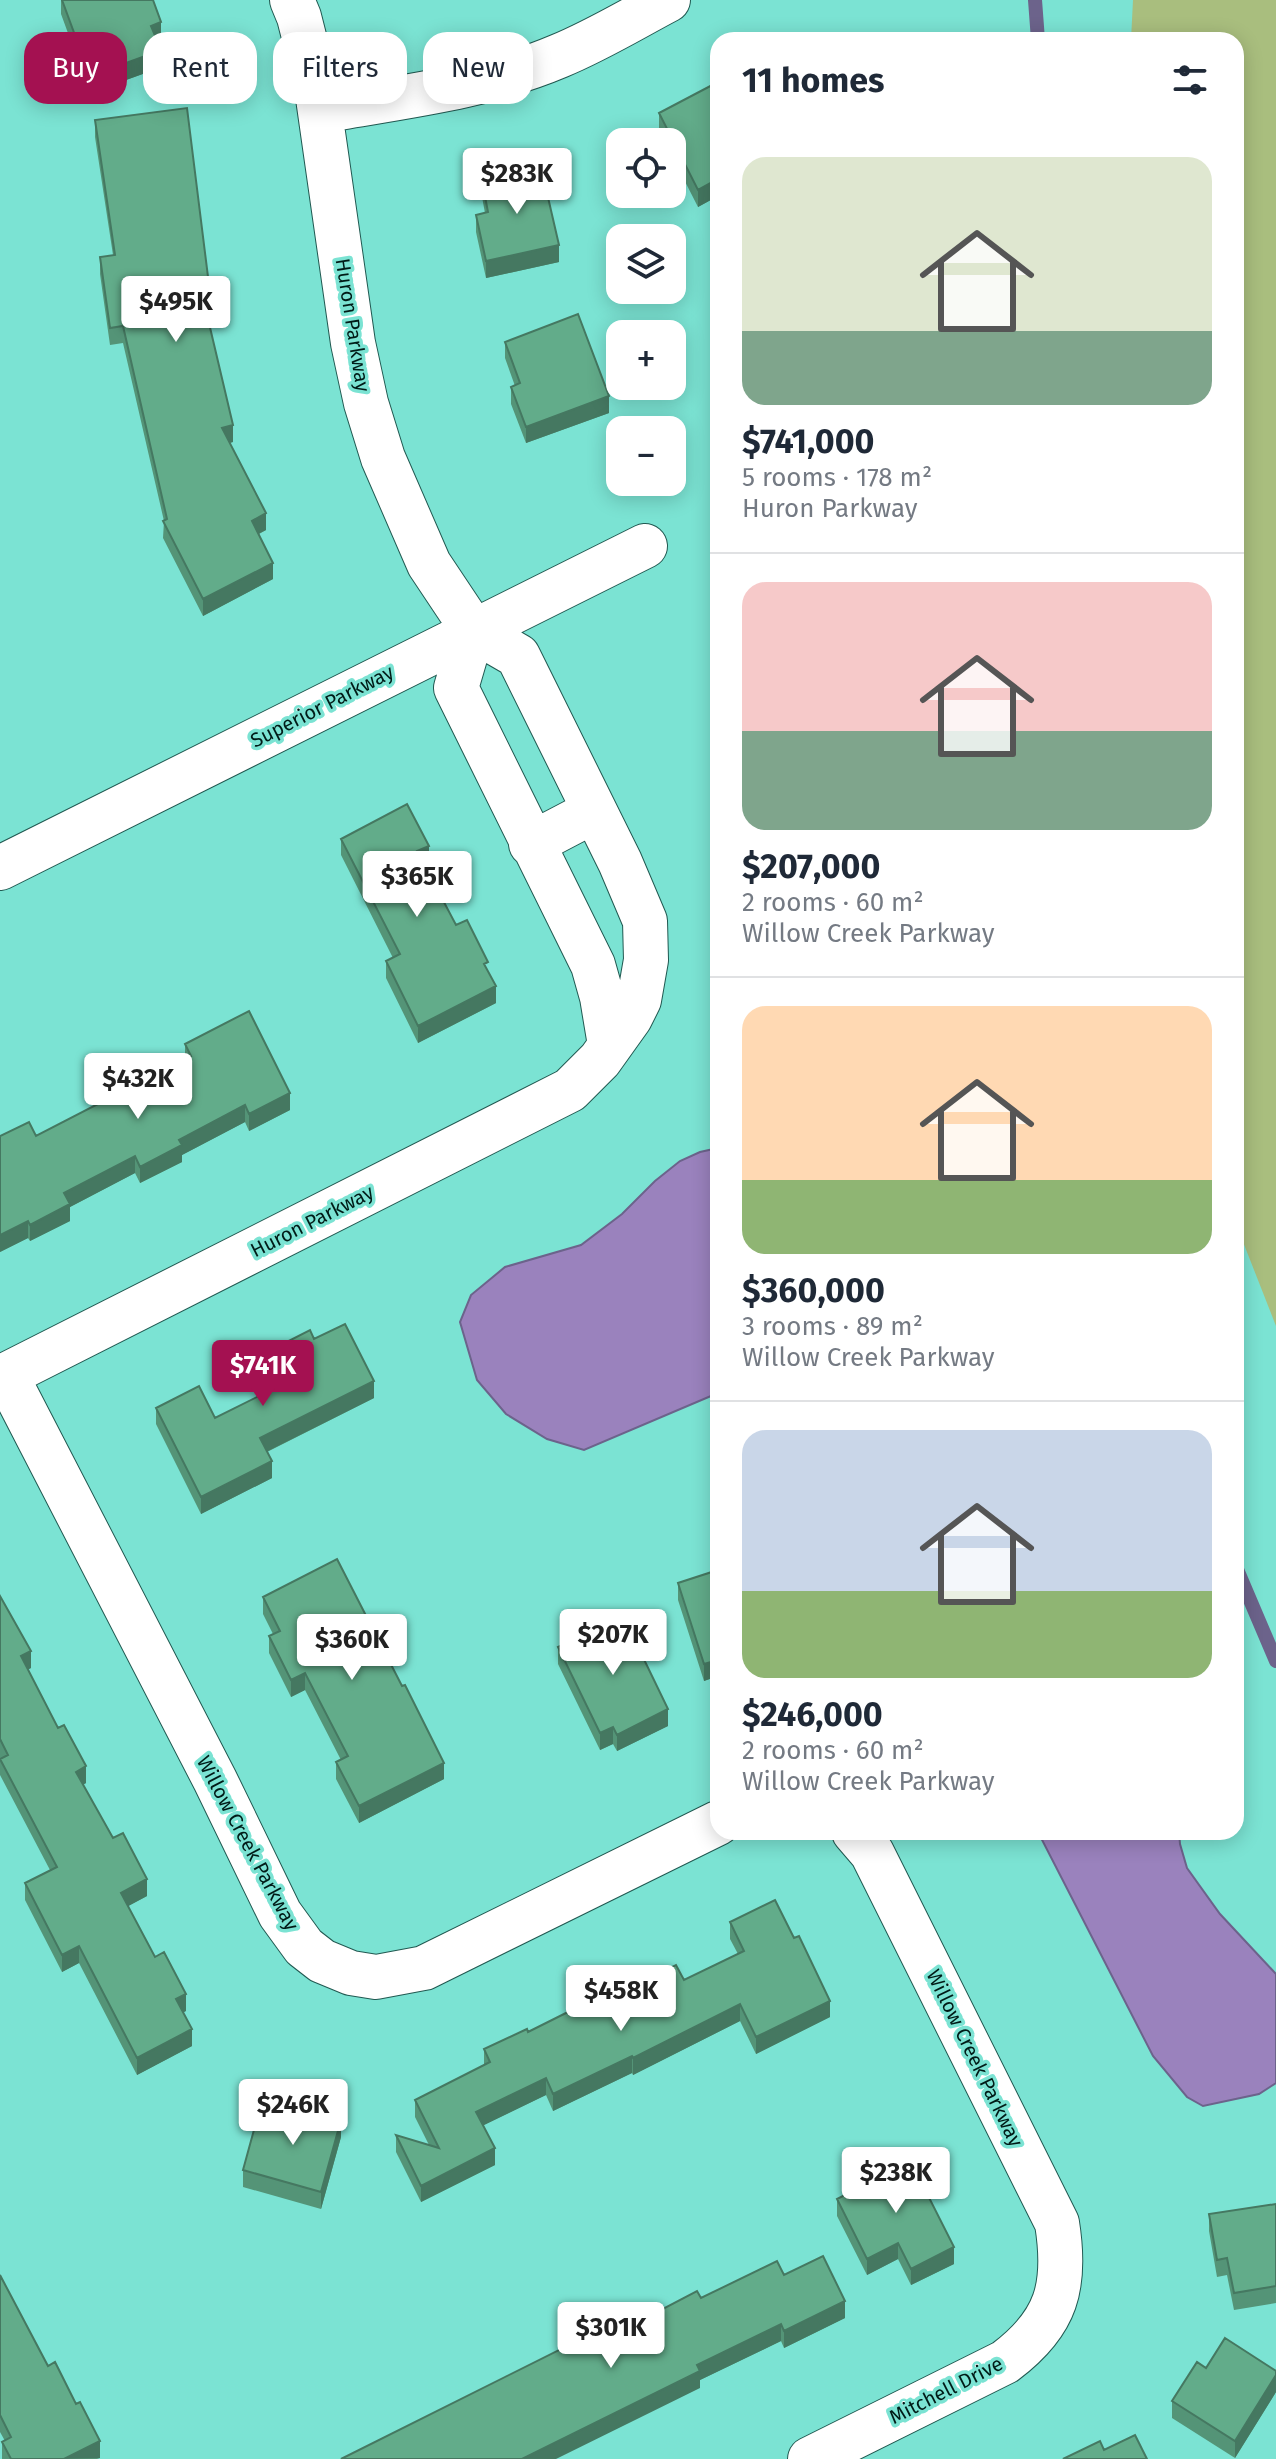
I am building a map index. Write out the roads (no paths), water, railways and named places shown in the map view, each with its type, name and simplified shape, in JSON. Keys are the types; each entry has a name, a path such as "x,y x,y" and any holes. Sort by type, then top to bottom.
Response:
{"street":[{"name":"Huron Parkway","path":"3,1377 570,1090 610,1045 639,1000 646,960 645,921 620,862 518,656 473,630 429,564 383,458 366,403 353,343 321,111 310,57 292,0"},
{"path":"321,111 496,77 559,56 668,0"},
{"name":"Superior Parkway","path":"0,868 645,546"},
{"path":"473,630 456,688 593,965 610,1045"},
{"path":"531,844 594,811"},
{"name":"Willow Creek Parkway","path":"3,1377 208,1766 280,1914 304,1947 322,1961 351,1973 376,1977 424,1968 710,1827"},
{"name":"Willow Creek Parkway","path":"861,1840 872,1853 1057,2223 1061,2251 1058,2296"},
{"name":"Mitchell Drive","path":"810,2459 1005,2362 1039,2330 1058,2296"}],"waterway":[{"path":"1035,0 1037,32"},
{"path":"1244,1586 1276,1661"}]}
